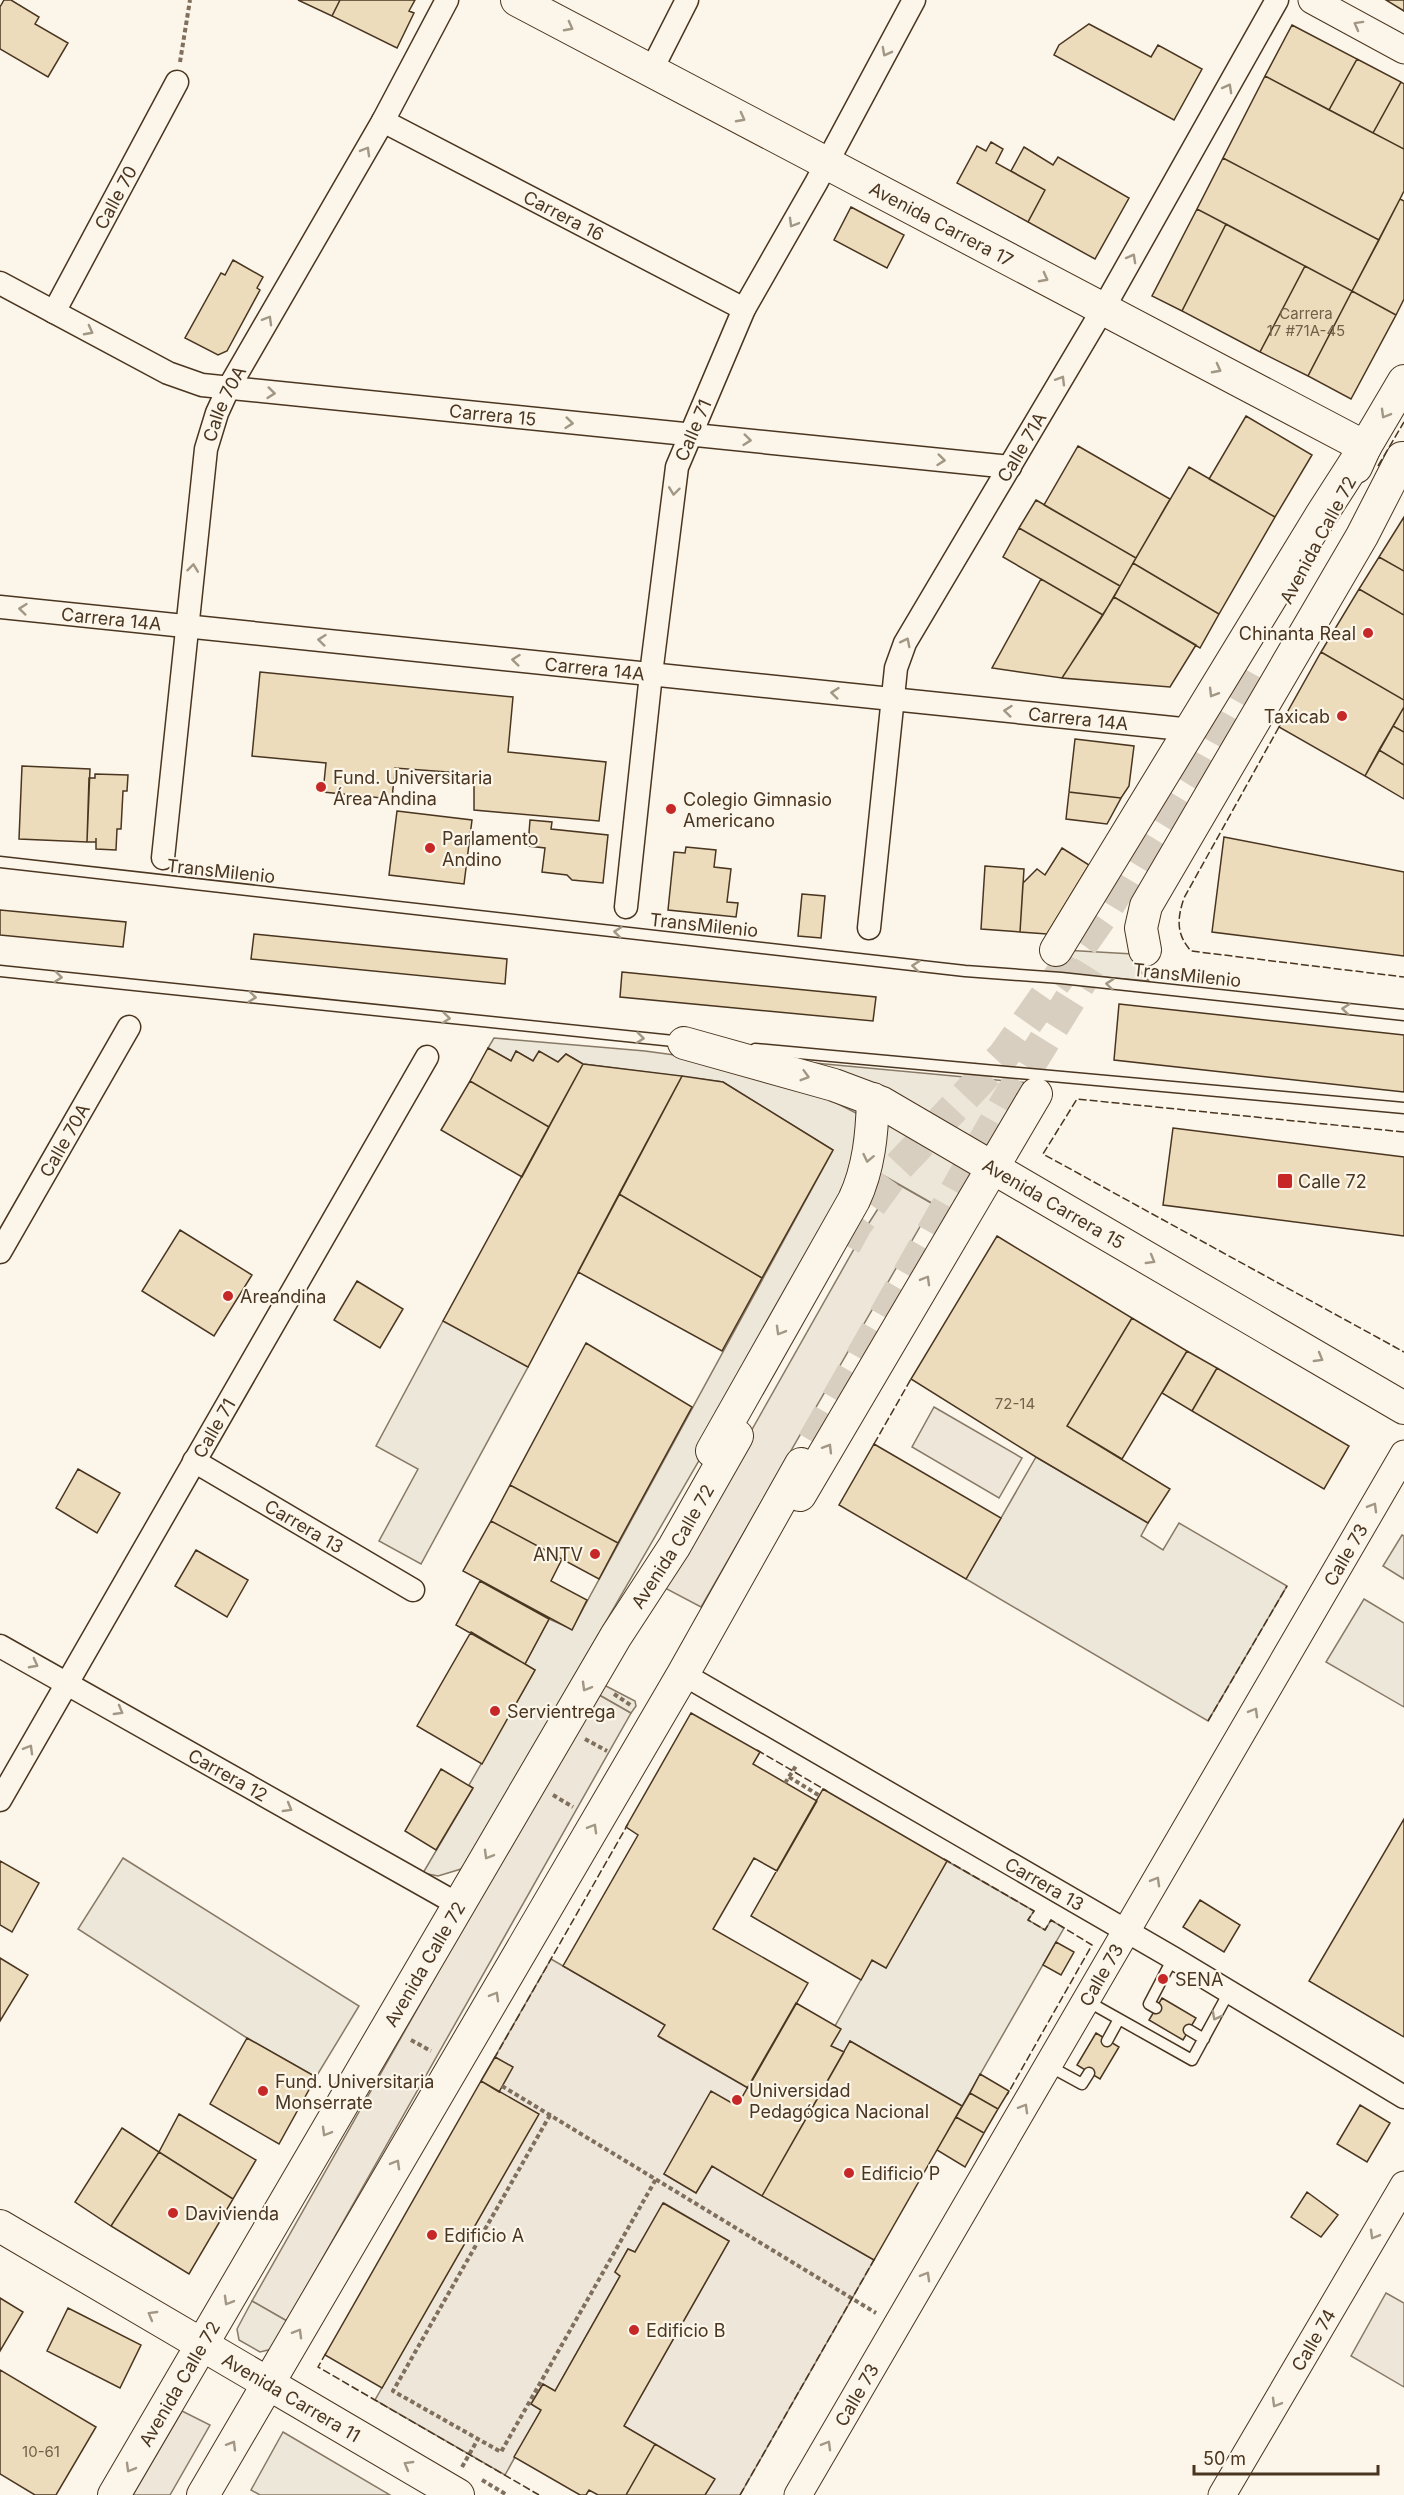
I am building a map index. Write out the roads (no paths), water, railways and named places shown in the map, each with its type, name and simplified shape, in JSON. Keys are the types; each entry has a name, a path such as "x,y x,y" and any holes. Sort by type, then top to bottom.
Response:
{"main road":[{"name":"Avenida Carrera 17","path":"517,0 1365,447"},
{"name":"Avenida Calle 72","path":"1403,457 1256,674 1332,521 1365,447 1404,381"},
{"path":"1056,950 1365,447"},
{"path":"1145,950 1142,928 1146,906 1362,536 1403,457"},
{"name":"Avenida Carrera 15","path":"684,1043 834,1084 873,1100 992,1166 1404,1408"},
{"path":"683,1674 745,1589 1036,1094"},
{"path":"616,1636 657,1547 855,1200 861,1187 869,1150 873,1100"},
{"name":"Avenida Calle 72","path":"114,2495 616,1636 674,1547 737,1436"},
{"path":"203,2495 683,1674 801,1464"},
{"name":"Avenida Carrera 11","path":"0,2226 458,2495"}],"street":[{"name":"Calle 70A","path":"163,858 206,449 217,412 228,389 383,121 447,0"},
{"path":"651,71 687,0"},
{"name":"Calle 71","path":"626,907 651,674 677,467 689,434 744,309 827,163 914,0"},
{"name":"Calle 71A","path":"869,928 896,668 905,643 1103,309 1277,0"},
{"path":"1312,0 1404,50"},
{"name":"Calle 70","path":"54,312 177,82"},
{"name":"Carrera 16","path":"383,121 744,309"},
{"name":"Carrera 15","path":"0,283 168,373 202,385 1010,467"},
{"name":"Carrera 14A","path":"0,607 1192,730"},
{"name":"Calle 70A","path":"0,1252 129,1027"},
{"name":"Calle 71","path":"0,1800 427,1057"},
{"name":"Calle 73","path":"798,2495 1404,1454"},
{"name":"Carrera 13","path":"194,1461 413,1590"},
{"name":"Carrera 12","path":"0,1646 459,1905"},
{"name":"Carrera 13","path":"683,1674 1173,1958 1404,2097"},
{"name":"Calle 74","path":"1222,2495 1404,2185"}],"lane":[{"name":"TransMilenio","path":"0,862 953,970 1060,978 1404,1015"},
{"path":"0,971 684,1043 1404,1108"},
{"path":"1152,2006 1173,1958"},
{"path":"1086,2001 1192,2060 1229,1992"},
{"path":"1107,2041 1119,2019"},
{"path":"1189,2030 1204,2039"},
{"path":"1049,2066 1082,2085 1089,2073"}],"tunnel":[{"path":"845,1245 856,1225 899,1166 1004,1055 1104,913 1192,767 1247,668"},
{"path":"813,1442 1007,1101 1090,967"}],"place":[{"name":"Chinanta Real","path":"1368,633"},
{"name":"Taxicab","path":"1342,716"},
{"name":"Fund. Universitaria Área Andina","path":"321,787"},
{"name":"Colegio Gimnasio Americano","path":"671,809"},
{"name":"Parlamento Andino","path":"430,848"},
{"name":"Calle 72","path":"1285,1181"},
{"name":"Areandina","path":"228,1296"},
{"name":"ANTV","path":"595,1554"},
{"name":"Servientrega","path":"495,1711"},
{"name":"SENA","path":"1163,1979"},
{"name":"Fund. Universitaria Monserrate","path":"263,2091"},
{"name":"Universidad Pedagógica Nacional","path":"737,2100"},
{"name":"Edificio P","path":"849,2173"},
{"name":"Davivienda","path":"173,2213"},
{"name":"Edificio A","path":"432,2235"},
{"name":"Edificio B","path":"634,2330"}]}
